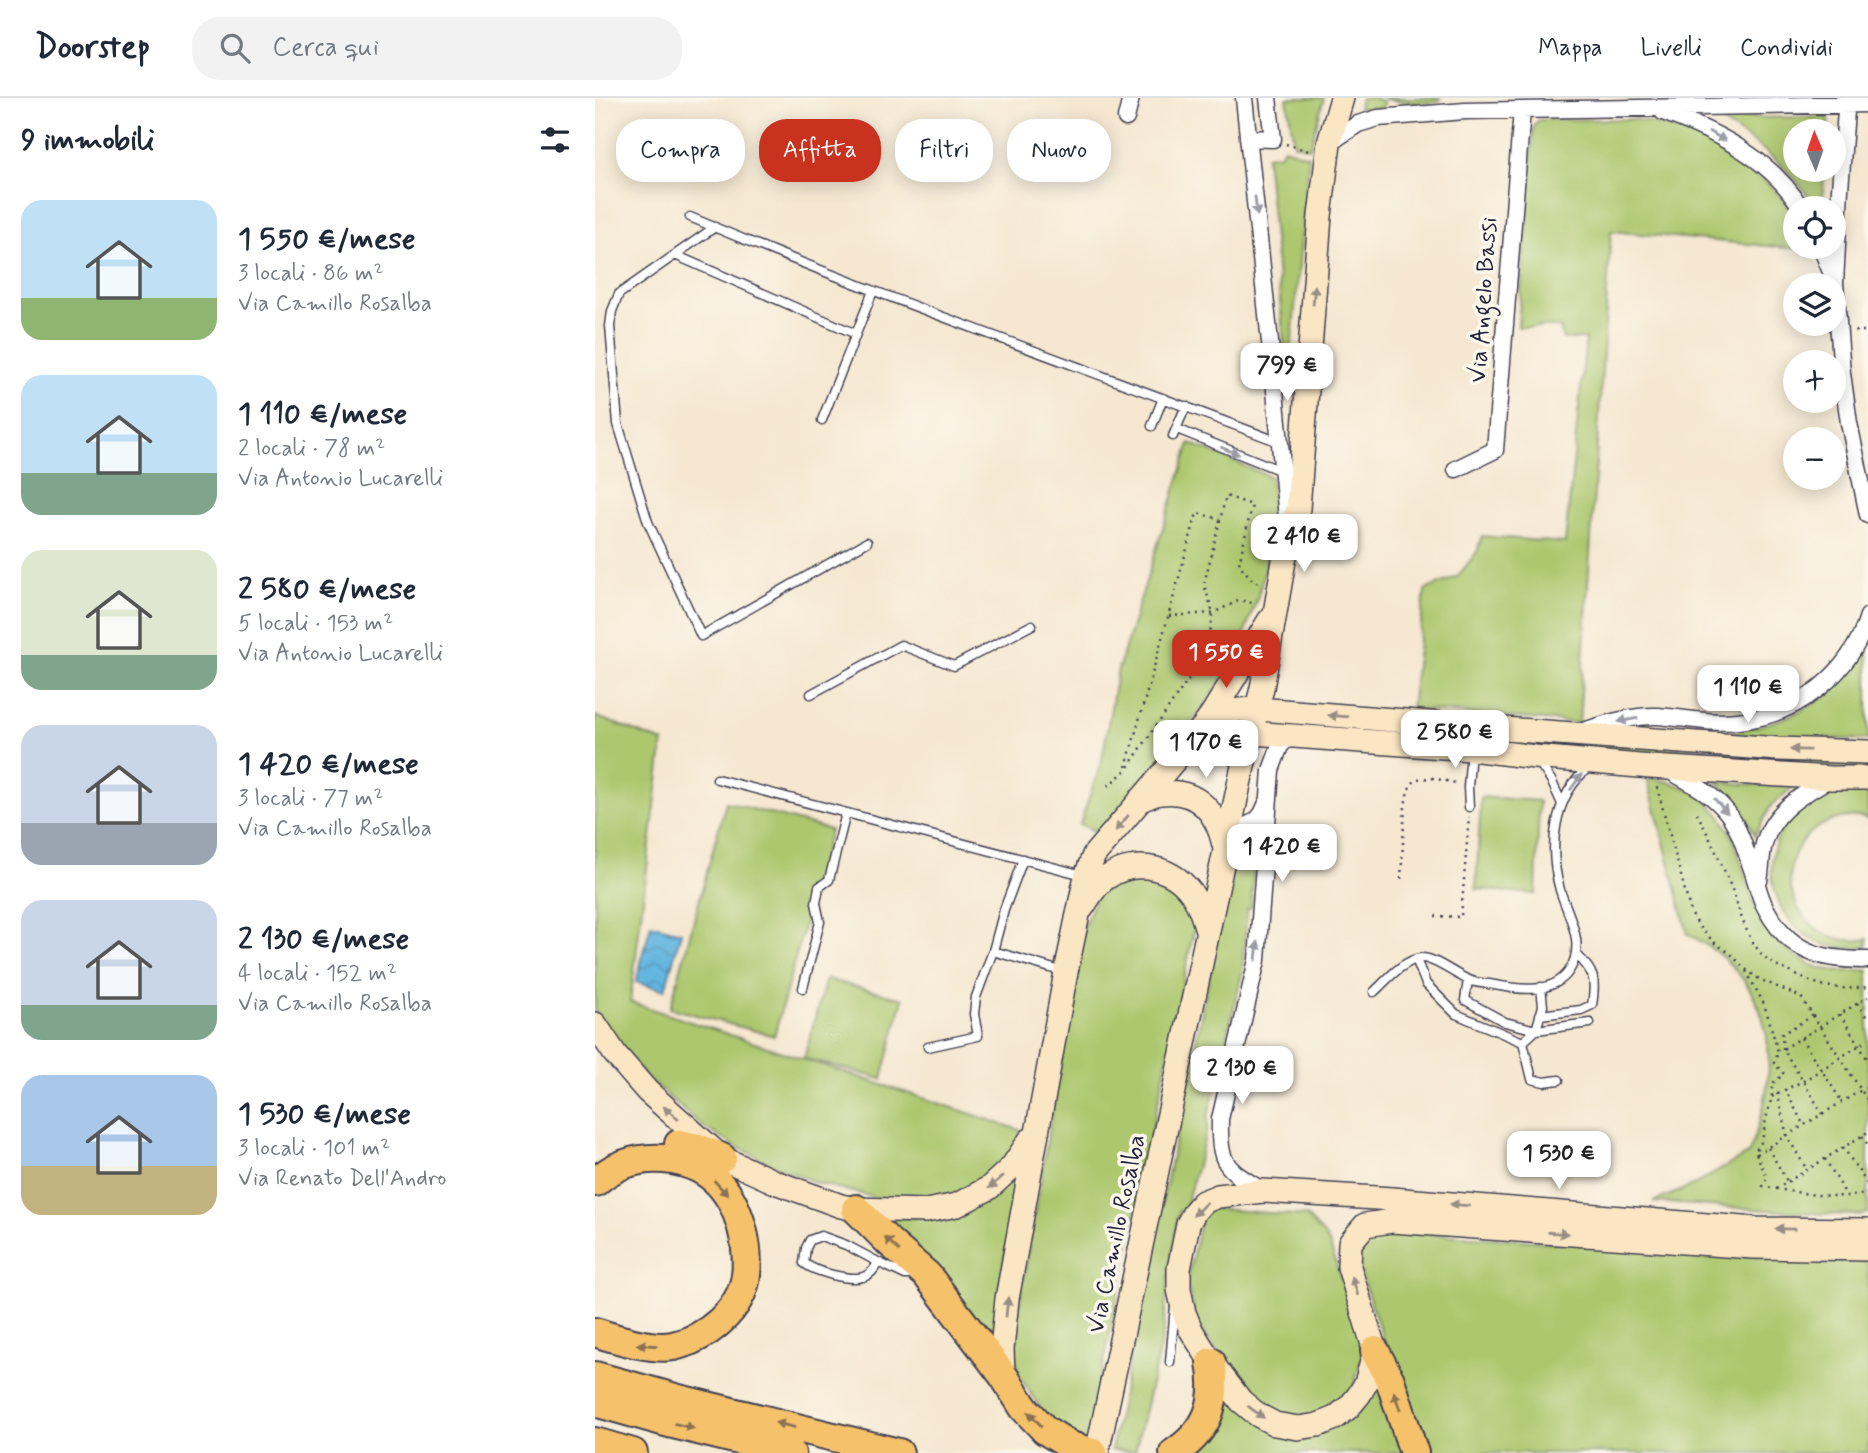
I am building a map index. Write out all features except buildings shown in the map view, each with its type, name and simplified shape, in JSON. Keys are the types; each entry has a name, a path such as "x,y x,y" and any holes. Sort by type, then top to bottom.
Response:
{"highway":[{"path":"595,1160 617,1148 645,1142 675,1143 698,1148 722,1158"},
{"path":"595,1182 623,1164 649,1158 675,1160 701,1169 726,1191 737,1210 746,1245 746,1277 735,1304 723,1320 697,1337 672,1346 633,1344 595,1332"},
{"path":"856,1209 927,1275 1003,1375 1024,1408 1045,1430 1071,1446 1095,1453"},
{"path":"1375,1351 1390,1380 1414,1453"},
{"path":"1174,1453 1189,1443 1209,1414 1214,1379 1211,1362"},
{"path":"595,1376 899,1453"},
{"path":"595,1402 791,1453"},
{"path":"595,1443 633,1453"}],"street":[{"path":"1126,118 1131,98"},
{"path":"1244,98 1274,380 1291,444"},
{"path":"1248,138 1273,139 1268,98"},
{"path":"1321,148 1342,98"},
{"path":"1455,98 1465,111"},
{"path":"1321,148 1358,124 1378,118 1465,111 1847,102 1868,104"},
{"path":"1836,273 1847,102"},
{"path":"1654,108 1694,123 1725,140 1761,163 1792,196"},
{"name":"Via Angelo Bassi","path":"1456,469 1495,450 1522,110"},
{"name":"Via Camillo Rosalba","path":"1095,1453 1207,930 1258,709 1289,532 1298,509 1291,444 1307,384 1321,148"},
{"path":"1839,336 1842,373 1862,456 1868,515"},
{"path":"1274,380 1287,384 1307,384"},
{"path":"1003,1375 1002,1349 1007,1299 1086,876 1094,855 1207,722 1278,599"},
{"path":"1575,734 1597,726 1655,716 1738,722 1783,710 1804,700 1823,686 1846,663 1868,616"},
{"path":"1207,722 1222,713 1258,709 1626,739 1868,752"},
{"path":"1263,1191 1236,1175 1224,1160 1220,1142 1220,1119 1257,960 1274,759 1280,746 1296,736 1304,713"},
{"path":"1252,733 1471,749 1658,768 1868,778"},
{"path":"1658,768 1700,788 1729,814 1739,834 1764,905 1783,933 1798,946 1816,955 1832,959 1866,959"},
{"path":"1759,886 1763,847 1779,815 1797,798 1831,778"},
{"path":"1140,800 1160,793 1184,794 1200,802 1216,819 1225,848"},
{"path":"1225,848 1237,830 1256,821 1270,799"},
{"path":"1077,917 1092,892 1106,878 1131,867 1156,867 1179,880 1187,889 1195,899 1207,930"},
{"path":"595,1024 615,1054 647,1091 722,1158 775,1182 841,1206 856,1209 926,1211 957,1205 989,1188 1012,1167 1037,1128"},
{"path":"1863,1228 1756,1229 1263,1191 1218,1196 1203,1202 1195,1211 1184,1240 1179,1289 1191,1330 1241,1401 1258,1415 1275,1423 1298,1428 1318,1425 1335,1418 1349,1407 1366,1383 1375,1351 1349,1267 1350,1243 1365,1225 1392,1221 1753,1247 1868,1248"}],"lane":[{"path":"690,217 873,291 1291,444"},
{"path":"715,227 619,295 610,326 618,424 648,522 701,636 867,542"},
{"path":"675,255 856,334"},
{"path":"822,421 873,291"},
{"path":"1152,426 1163,398"},
{"path":"1187,406 1175,433 1292,472"},
{"path":"811,694 901,645 954,666 1032,625"},
{"path":"1469,807 1471,749"},
{"path":"1535,757 1551,780 1562,804"},
{"path":"1374,992 1408,961 1424,957 1468,980 1503,987 1541,987 1554,984 1569,972 1576,954 1575,928 1560,890 1553,858 1554,831 1562,804 1573,783 1594,763"},
{"path":"717,779 1086,876"},
{"path":"803,988 820,922 816,903 819,887 829,880 846,813"},
{"path":"928,1047 978,1036 974,1014 976,997 1023,859"},
{"path":"993,951 1066,972"},
{"path":"1540,1015 1581,1010 1592,1005 1595,982 1588,965 1576,954"},
{"path":"1416,959 1426,984 1456,1014 1523,1042"},
{"path":"1468,980 1465,1000 1505,1022 1536,1030 1590,1023"},
{"path":"1523,1042 1536,1030 1543,1006 1541,987"},
{"path":"1523,1042 1532,1079 1544,1082 1559,1080"},
{"path":"878,1262 875,1269 865,1277 853,1278 812,1269 804,1263 810,1240 821,1236 846,1245 905,1275 927,1275"},
{"path":"1170,1362 1173,1317 1179,1289"}],"path":[{"path":"1284,144 1321,148"},
{"path":"1854,331 1868,331"},
{"path":"1108,786 1126,770 1207,652 1213,613 1204,584 1226,496 1252,505 1239,564 1253,581 1278,599"},
{"path":"1126,770 1197,513 1220,519"},
{"path":"1169,616 1213,613 1240,600 1278,599"},
{"path":"1658,768 1691,913 1699,927 1759,979 1801,997 1868,1101"},
{"path":"1401,879 1405,806 1408,790 1416,779 1433,778 1468,787"},
{"path":"1435,916 1461,917 1469,807"},
{"path":"1744,968 1764,1004 1778,1052 1774,1063 1784,1074 1772,1084 1772,1097 1762,1141 1755,1151 1767,1178 1763,1186 1857,1196 1868,1193"},
{"path":"1783,1049 1868,997"},
{"path":"1857,1003 1868,1019"},
{"path":"1840,1014 1868,1060"},
{"path":"1814,1015 1782,1034 1783,1049 1823,1114"},
{"path":"1801,1038 1842,1102"},
{"path":"1772,1097 1868,1040"},
{"path":"1757,1154 1868,1086"},
{"path":"1785,1089 1804,1126"},
{"path":"1777,1093 1787,1136 1807,1170"},
{"path":"1776,1189 1868,1132"},
{"path":"1862,1136 1868,1145"},
{"path":"1843,1147 1868,1185"},
{"path":"1767,1148 1787,1182"},
{"path":"1825,1159 1844,1195"}],"green space":[{"path":"1287,98 1324,98 1310,148 1294,144"},
{"path":"1361,98 1374,98 1383,102 1383,107 1358,107"},
{"path":"1382,98 1441,98 1438,102 1417,103"},
{"path":"1718,118 1829,118 1783,119 1783,167"},
{"path":"1634,119 1675,129 1729,153 1761,177 1783,200 1783,247 1611,231 1579,723 1411,709 1425,590 1457,577 1477,552 1482,536 1565,543 1586,339 1563,339 1560,327 1518,327 1534,125 1539,120"},
{"path":"1284,148 1309,156 1291,351 1285,351 1266,156 1280,154"},
{"path":"1797,182 1824,182 1822,196 1807,194"},
{"path":"1190,443 1271,477 1274,520 1265,569 1236,656 1209,701 1103,830 1096,832 1080,824 1102,760 1117,673"},
{"path":"1868,644 1868,740 1719,734 1765,724 1806,708 1841,682 1856,665"},
{"path":"595,716 663,742 630,1002 1023,1131 1020,1143 1001,1168 948,1201 897,1203 817,1183 735,1146 702,1126 646,1077 595,1013"},
{"path":"1505,737 1868,761 1868,770 1505,746"},
{"path":"1647,777 1685,788 1710,804 1717,812 1733,838 1758,912 1765,925 1784,946 1807,963 1820,968 1838,971 1868,970 1868,1213 1826,1214 1653,1202 1692,1186 1749,1153 1767,1089 1769,1058 1765,1029 1756,1001 1741,976 1718,954 1688,934"},
{"path":"1716,782 1793,787 1771,806 1755,835 1734,800"},
{"path":"1868,790 1868,819 1847,817 1826,823 1806,837 1794,856 1790,877 1794,898 1804,916 1820,931 1842,939 1868,939 1867,946 1834,947 1807,936 1787,917 1775,892 1772,864 1778,837 1794,814 1826,795"},
{"path":"1481,797 1539,801 1536,894 1476,889"},
{"path":"726,802 830,830 774,1036 670,1008"},
{"path":"1243,844 1251,846 1255,853 1242,974 1208,1126 1184,1212 1179,1211 1169,1270 1163,1334 1135,1452 1111,1450 1235,852"},
{"path":"1138,872 1181,890 1195,925 1087,1444 1052,1425 1019,1376 1016,1323 1084,926 1096,896"},
{"path":"826,979 903,999 882,1079 804,1058"},
{"path":"1019,1172 990,1343 879,1216 914,1218"},
{"path":"1206,1208 1306,1216 1329,1243 1364,1350 1352,1392 1326,1413 1289,1419 1255,1403 1197,1324 1187,1282 1200,1222"},
{"path":"1372,1230 1868,1262 1868,1453 1422,1453 1360,1271 1359,1246"},
{"path":"1378,1369 1406,1453 1189,1453 1221,1392 1298,1435"}],"water":[{"path":"651,924 681,932 665,990 636,982"}]}
